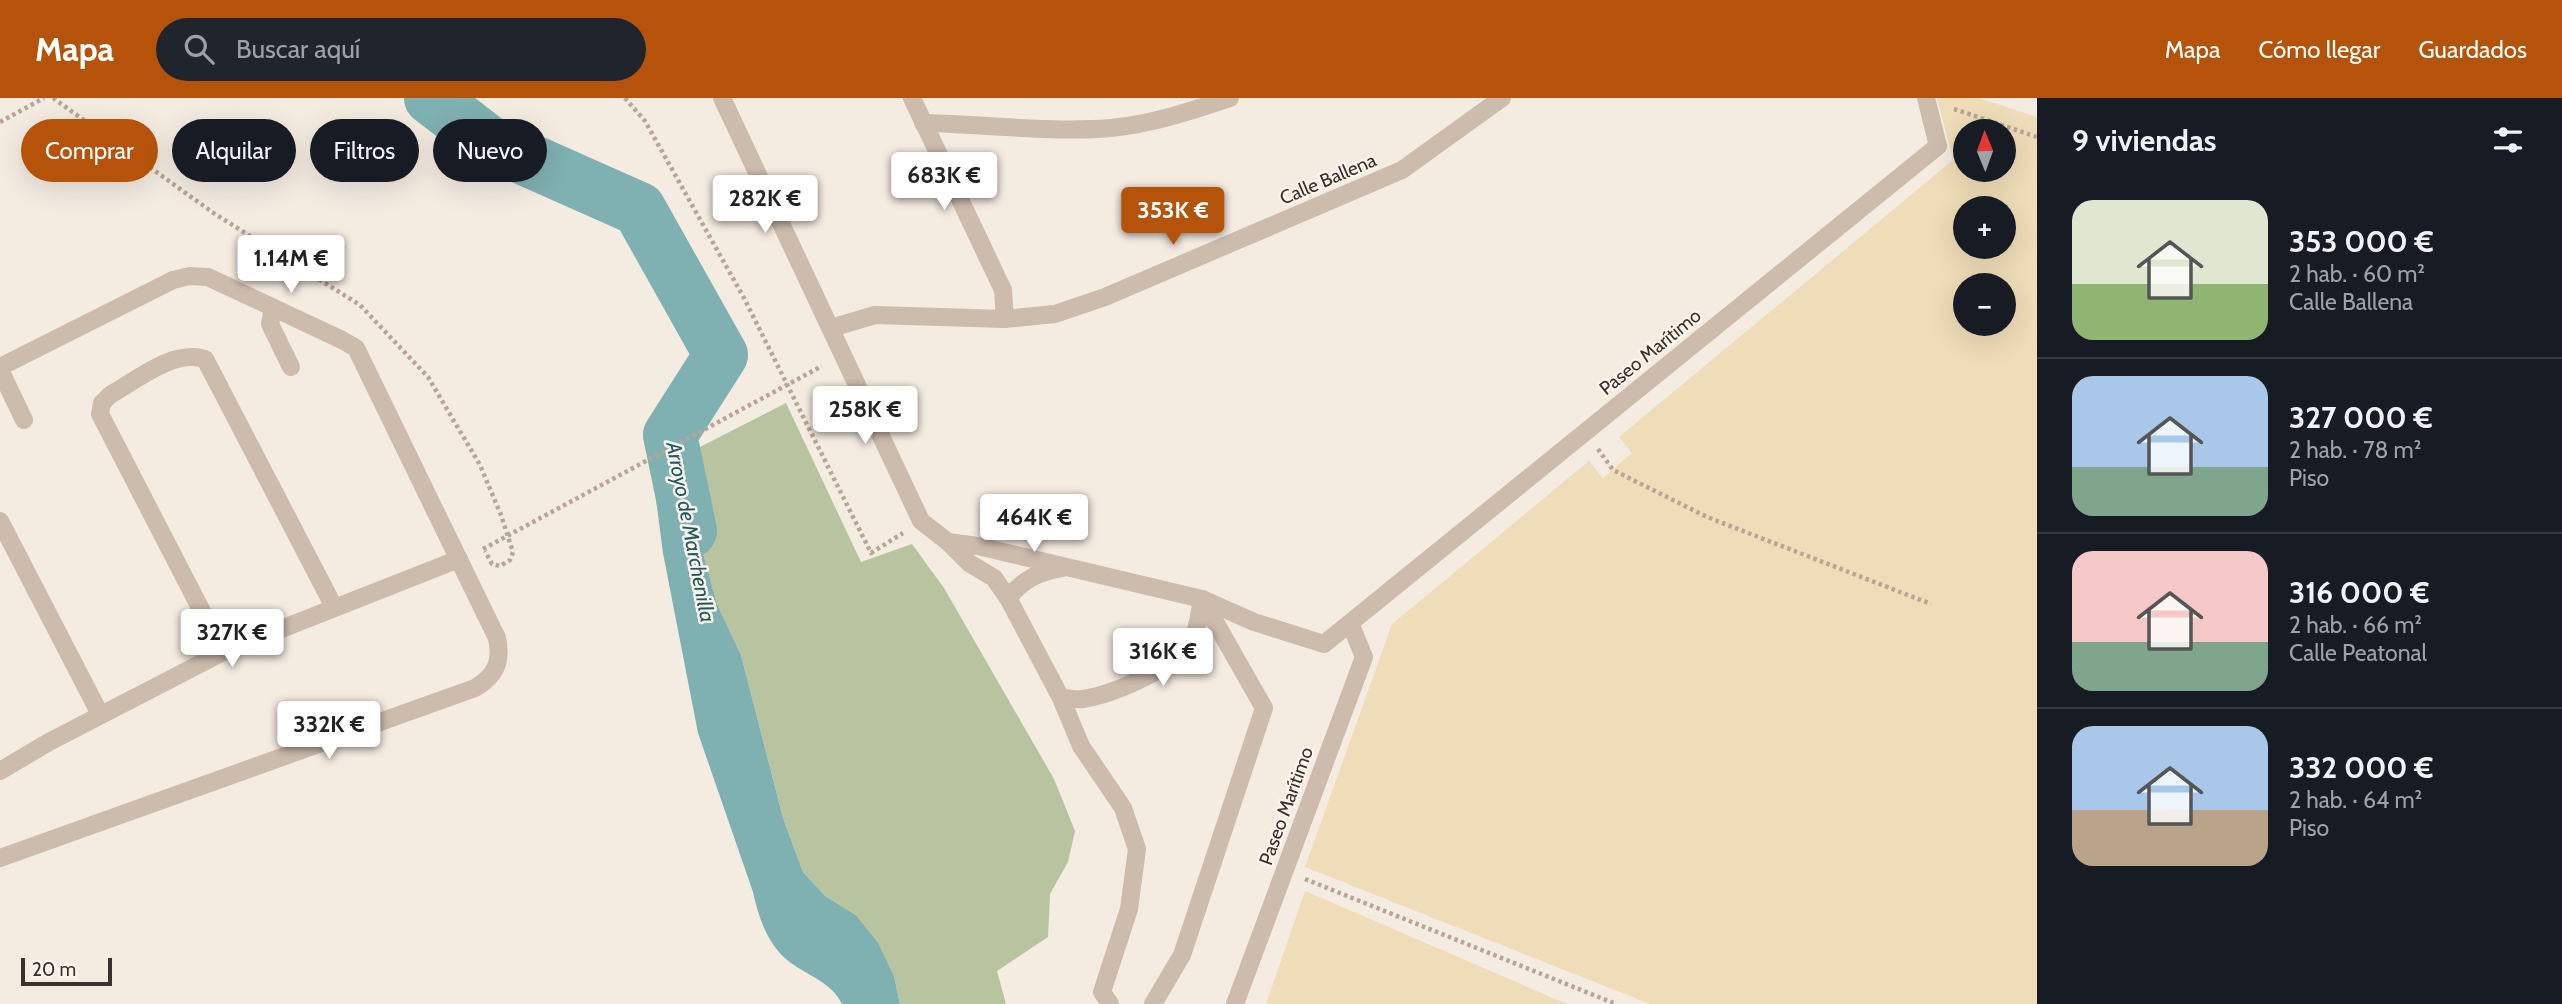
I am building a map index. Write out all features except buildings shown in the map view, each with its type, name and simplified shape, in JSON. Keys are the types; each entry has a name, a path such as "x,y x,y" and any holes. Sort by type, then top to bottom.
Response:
{"street":[{"path":"722,98 921,521 948,541 969,563 994,578 1008,597 1061,698 1082,746 1123,808 1136,849 1129,909 1102,992 1110,1004"},
{"path":"912,98 1003,290 1005,319"},
{"path":"923,123 1046,130 1112,128 1168,119 1230,98"},
{"name":"Calle Ballena","path":"831,328 875,315 1005,319 1055,314 1105,298 1402,170 1502,98"},
{"name":"Paseo Marítimo","path":"1202,599 1254,622 1324,644 1938,146 1926,99"},
{"path":"0,858 485,682 499,662 497,638 356,348 208,277 190,275 173,280 0,368 24,420"},
{"path":"273,308 270,324 291,367"},
{"path":"223,652 100,414 105,398 177,358 196,356 205,359 334,607"},
{"path":"0,521 100,714"},
{"path":"948,541 978,545 1202,599 1264,708 1182,954 1153,1004"},
{"path":"0,771 100,714 223,652 459,559"},
{"path":"1008,597 1023,582 1041,572 1062,568 1083,570"},
{"path":"1061,698 1081,699 1110,692 1175,658 1188,647 1197,629 1202,599"},
{"name":"Paseo Marítimo","path":"1235,1004 1364,657 1350,623"}],"path":[{"path":"0,122 44,98"},
{"path":"625,98 645,121 744,298 871,553 921,521"},
{"path":"1926,99 2037,137"},
{"path":"483,549 822,366"},
{"path":"1598,449 1614,470 1707,517 1931,604"},
{"path":"1285,870 1616,1004"}],"green space":[{"path":"786,403 861,562 912,544 944,588 1054,779 1075,831 1068,862 1050,894 1048,937 997,971 1006,1004 900,1004 894,976 877,943 856,915 825,896 803,872 783,818 741,655 717,604 703,553 697,501 696,449"}],"sand":[{"path":"1937,98 1979,98 2037,117 2037,1004 1650,1004 1305,867 1392,624 1589,461 1603,478 1632,453 1619,437 1953,160"},
{"path":"1305,891 1567,1004 1266,1004"}],"water":[{"path":"696,449 697,501 703,553 717,604 741,655 783,818 803,872 825,896 856,915 878,943 894,976 900,1004 842,1004 826,985 791,963 776,949 758,912 698,733 663,553 652,469"}],"waterway":[{"name":"Arroyo de Marchenilla","path":"431,98 488,142 639,209 721,355 670,435 690,531"}]}
